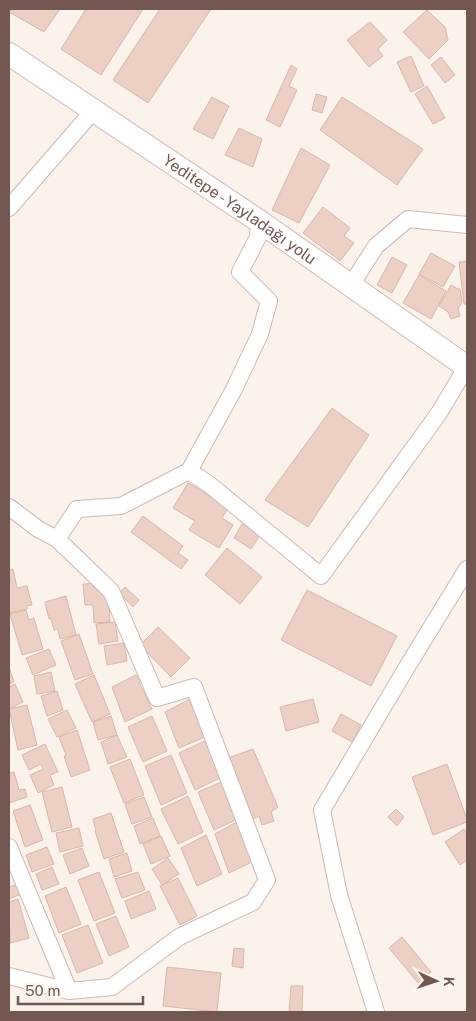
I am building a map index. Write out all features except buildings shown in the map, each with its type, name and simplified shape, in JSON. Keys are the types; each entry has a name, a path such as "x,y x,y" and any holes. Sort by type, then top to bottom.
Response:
{"main road":[{"name":"Yeditepe - Yayladağı yolu","path":"9,54 259,221 467,366"}],"street":[{"path":"9,208 94,110"},
{"path":"350,285 376,246 408,218 467,225"},
{"path":"56,539 77,509 121,506 189,471 233,390 260,334 269,301 240,272 258,236 259,221"},
{"path":"189,471 210,485 321,576 439,413 467,366"},
{"path":"9,507 38,529 56,539 111,591 157,698 194,687 267,880 253,902 179,937 112,987 69,991 9,976"},
{"path":"376,1012 339,896 322,810 467,569"},
{"path":"9,846 69,991"}]}
